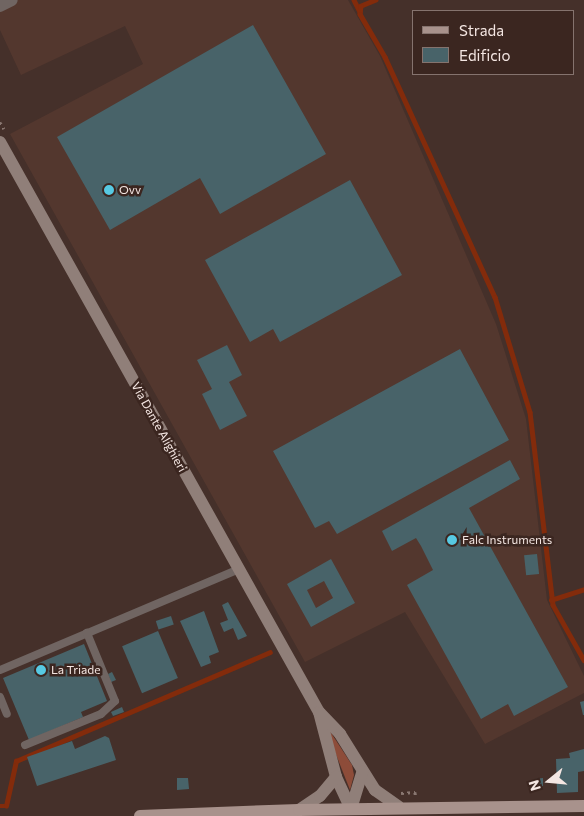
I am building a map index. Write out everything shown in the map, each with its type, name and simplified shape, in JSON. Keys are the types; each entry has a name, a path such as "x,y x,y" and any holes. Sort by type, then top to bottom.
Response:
{"main road":[{"path":"140,816 299,810 584,806"}],"street":[{"path":"0,6 12,0"},
{"name":"Via Dante Alighieri","path":"0,142 319,712 340,734 375,790 399,808"},
{"name":"Via Dante Alighieri","path":"319,712 336,777 351,809"},
{"path":"351,809 362,772"},
{"path":"299,810 320,796 336,777"}],"lane":[{"path":"0,670 239,569"},
{"path":"25,745 102,714 115,701 87,633"},
{"path":"0,697 7,714"}],"shaded area":[{"path":"0,0 348,0 380,56 496,324 526,419 547,600 584,676 584,693 485,744 405,612 305,662 10,134 143,64 125,26 21,75 0,30"},
{"path":"322,719 352,765 354,775 350,790"}],"building":[{"path":"253,25 326,154 220,214 200,178 110,230 57,137"},
{"path":"350,180 402,275 280,342 273,329 250,342 205,260"},
{"path":"227,345 242,375 229,382 247,416 220,430 202,394 212,389 197,360"},
{"path":"460,349 509,440 337,534 329,521 315,528 273,451"},
{"path":"510,460 520,479 469,508 568,687 514,716 508,704 481,719 407,585 433,570 421,546 416,538 392,551 382,531"},
{"path":"537,554 539,574 526,575 524,555"},
{"path":"331,559 355,603 311,627 287,584","holes":["324,581 333,598 316,608 307,590"]},
{"path":"228,602 247,636 238,640 233,628 224,632 220,623 228,620 222,605"},
{"path":"204,611 219,652 209,656 211,663 201,667 180,621"},
{"path":"171,616 174,625 159,630 156,621"},
{"path":"158,631 178,678 142,693 122,646"},
{"path":"84,644 107,701 81,712 83,717 29,740 3,678"},
{"path":"112,672 116,680 111,682 108,674"},
{"path":"584,701 584,715 583,715 580,702"},
{"path":"122,707 124,712 113,716 111,712"},
{"path":"105,736 109,738 116,760 37,786 27,757 72,741 75,749"},
{"path":"584,749 584,771 578,772 578,792 557,793 556,759 570,758 569,753"},
{"path":"177,778 188,778 189,789 177,790"},
{"path":"543,778 543,786 535,787 535,779"}],"waterway":[{"path":"354,0 360,12"},
{"path":"376,0 361,6 360,14 385,57 495,297 530,412 553,605 584,660"},
{"path":"551,600 584,589"},
{"path":"0,806 6,806 16,761 270,652"}],"place":[{"name":"Ovv","path":"109,190"},
{"name":"Falc Instruments","path":"452,540"},
{"name":"La Triade","path":"41,670"}]}
